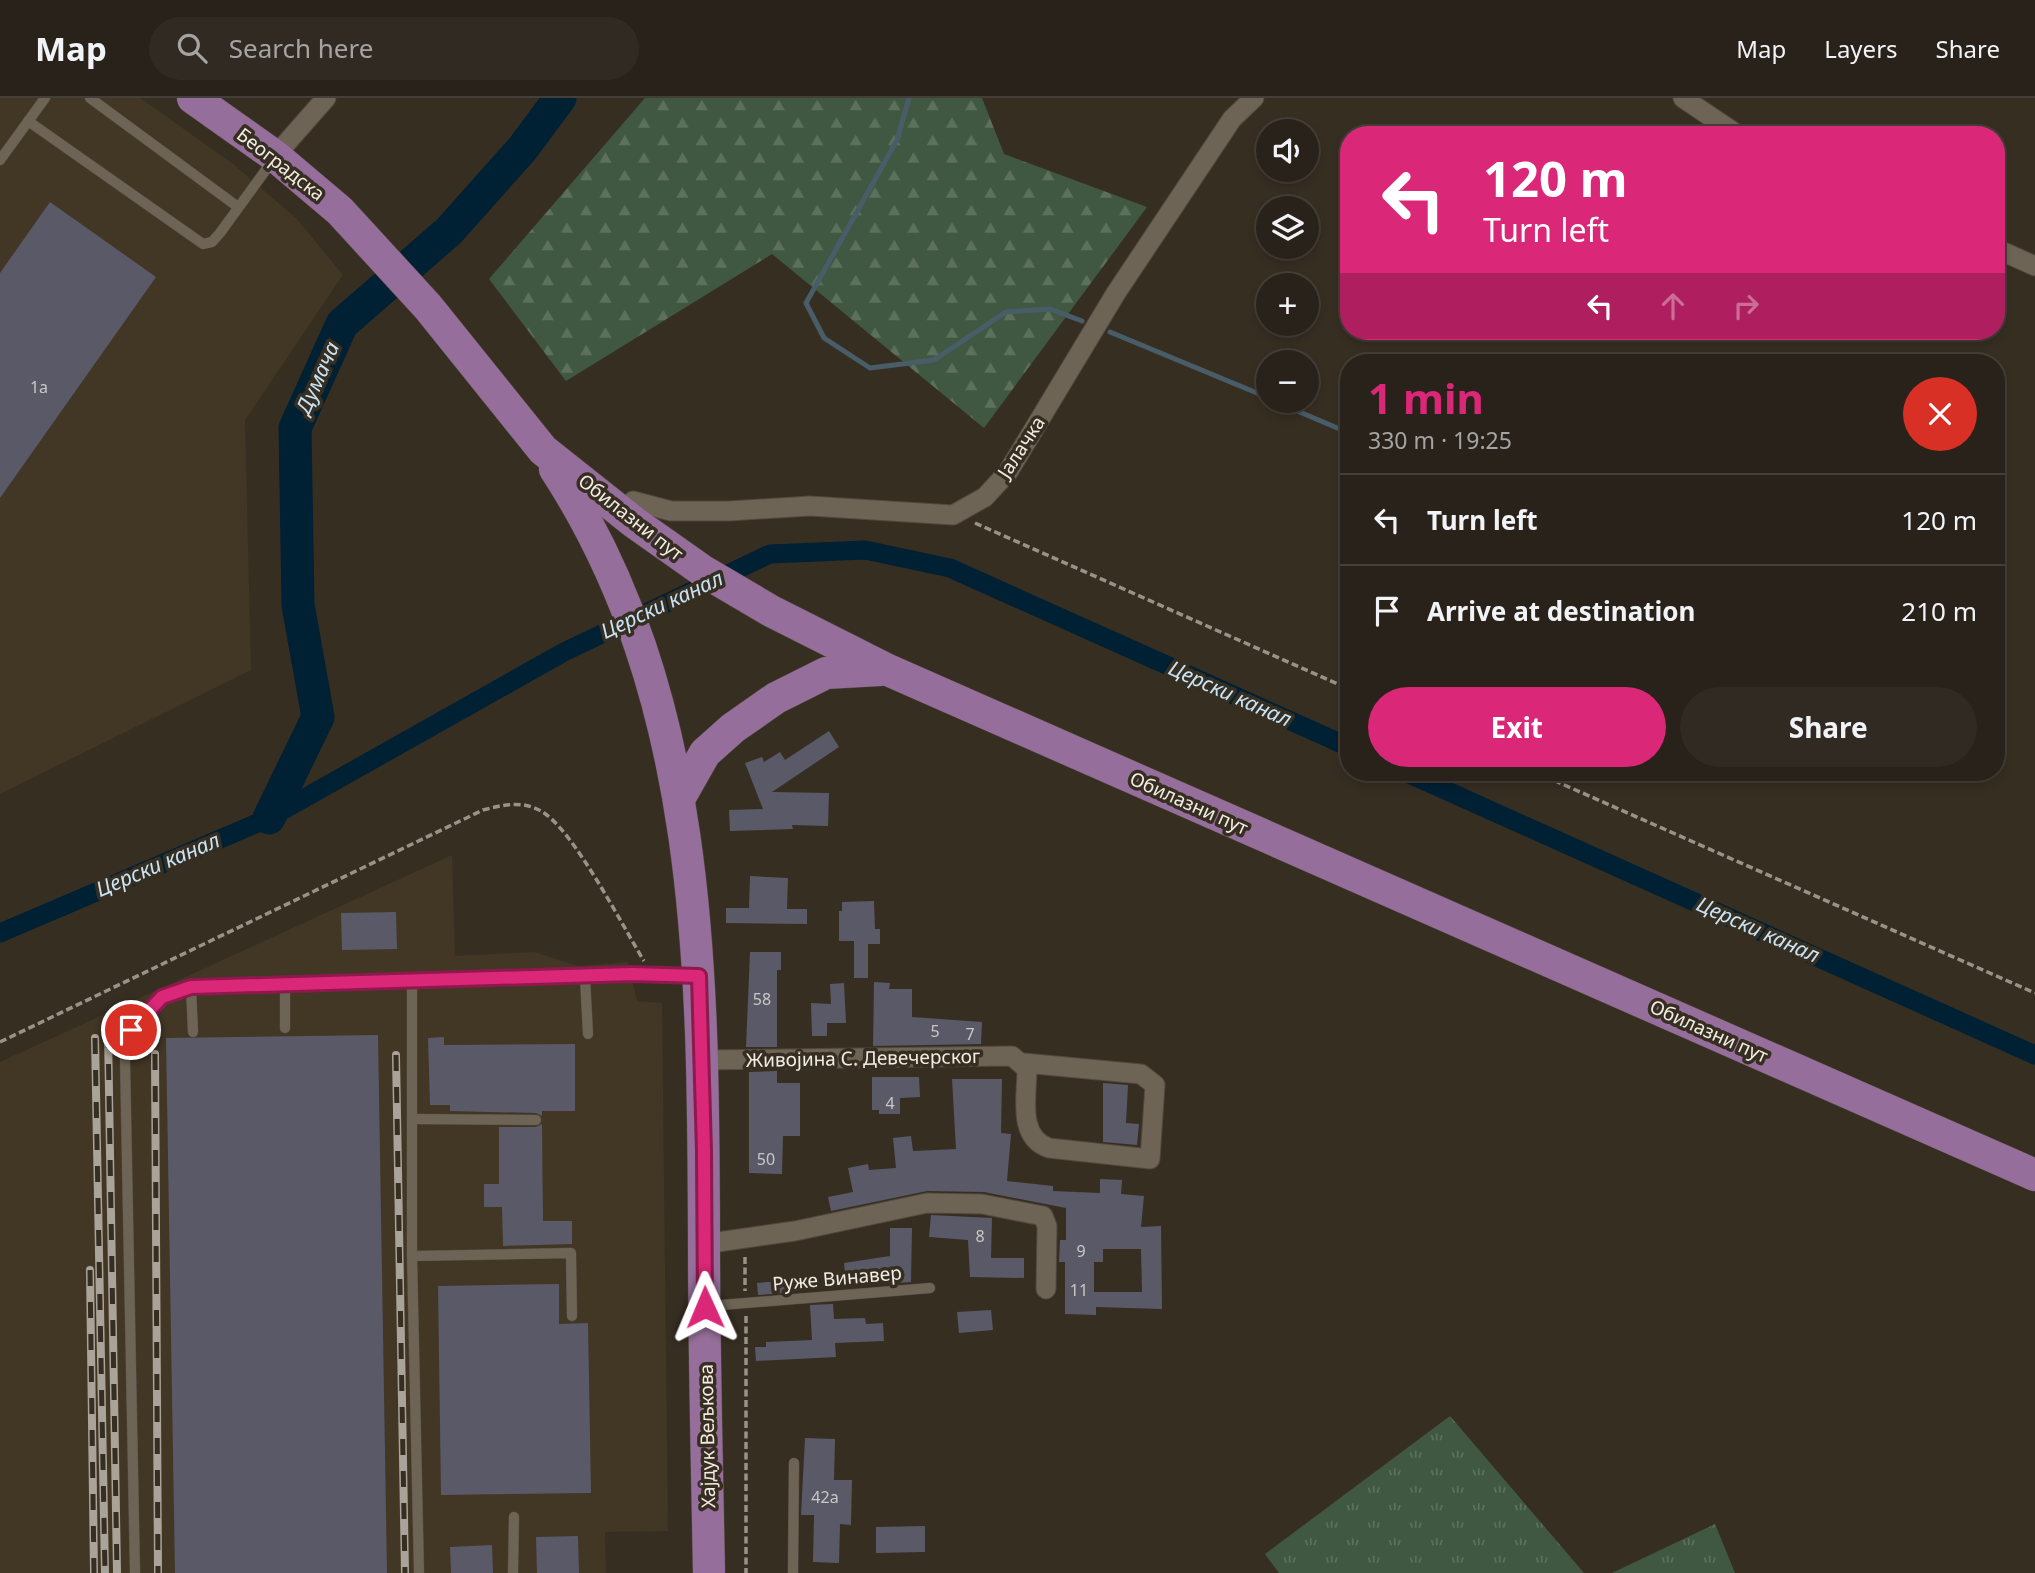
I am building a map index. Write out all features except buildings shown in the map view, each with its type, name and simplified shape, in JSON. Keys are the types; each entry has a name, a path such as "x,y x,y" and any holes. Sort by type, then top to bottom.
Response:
{"main road":[{"name":"Београдска","path":"205,102 275,156 364,236 428,307"},
{"name":"Обилазни пут","path":"428,307 543,450 634,512 703,571 830,642 888,670 2035,1175"},
{"name":"Хајдук Вељкова","path":"543,450 577,503 606,559 629,613 660,706 680,797 699,976 709,1573"},
{"path":"680,797 705,753 733,728 776,698 826,673 844,670 888,670"}],"street":[{"path":"275,156 326,98"},
{"name":"Јалачка","path":"953,515 985,497 1008,472 1116,293 1232,119 1254,98"},
{"path":"1684,98 1725,126"},
{"path":"2005,253 2035,266"},
{"path":"634,512 729,512 810,506 953,515"},
{"name":"Живојина С. Девечерског","path":"701,1060 1002,1055 1024,1063 1141,1074 1156,1085 1150,1158 1049,1148 1034,1141 1027,1125 1027,1069 1024,1063"},
{"path":"704,1244 744,1239 927,1203 982,1204 1043,1216 1047,1226 1046,1289"}],"lane":[{"path":"0,159 45,98"},
{"path":"90,98 238,207"},
{"path":"28,121 193,240 203,244 212,242 275,156"},
{"path":"135,1573 125,1060 131,1030 148,1010 162,997 191,987 699,976"},
{"path":"585,978 588,1034"},
{"path":"412,981 412,1256 419,1573"},
{"path":"285,983 285,1028"},
{"path":"191,987 193,1032"},
{"path":"412,1119 536,1120"},
{"path":"412,1256 571,1253 572,1316"},
{"name":"Руже Винавер","path":"705,1307 930,1288"},
{"path":"793,1573 794,1463"},
{"path":"513,1573 514,1517"}],"path":[{"path":"953,515 996,530 1340,686"},
{"path":"1555,781 2035,993"},
{"path":"0,1042 483,810 513,803 539,810 561,825 653,975"},
{"path":"744,1239 747,1573"}],"shaded area":[{"path":"0,98 140,98 232,163 296,218 343,275 245,420 251,670 0,794"},
{"path":"452,855 455,956 535,952 578,966 628,962 637,1001 662,1003 668,1531 605,1532 606,1573 0,1573 0,1062"}],"green space":[{"path":"645,98 982,98 1004,154 1147,207 984,428 772,254 566,381 489,279"},
{"path":"1450,1416 1584,1573 1279,1573 1265,1554"},
{"path":"1715,1524 1735,1573 1612,1573"}],"waterway":[{"name":"Думача","path":"269,818 318,717 298,605 295,428 342,324 449,231 523,148 560,98"},
{"path":"909,98 897,140 806,303 824,338 870,368 934,360 1006,312 1050,309 1082,321"},
{"path":"1110,332 1256,393"},
{"path":"1302,413 1340,429"},
{"name":"Церски канал","path":"0,933 269,818 564,652 770,554 865,550 950,568 1340,743"},
{"name":"Церски канал","path":"1425,781 2035,1055"}],"railway":[{"path":"108,1032 117,1573"},
{"path":"95,1038 105,1573"},
{"path":"155,1054 158,1573"},
{"path":"396,1055 405,1573"},
{"path":"90,1270 94,1573"}],"route":[{"path":"131,1030 162,997 191,987 585,978 633,974 699,976 705,1307"}]}
